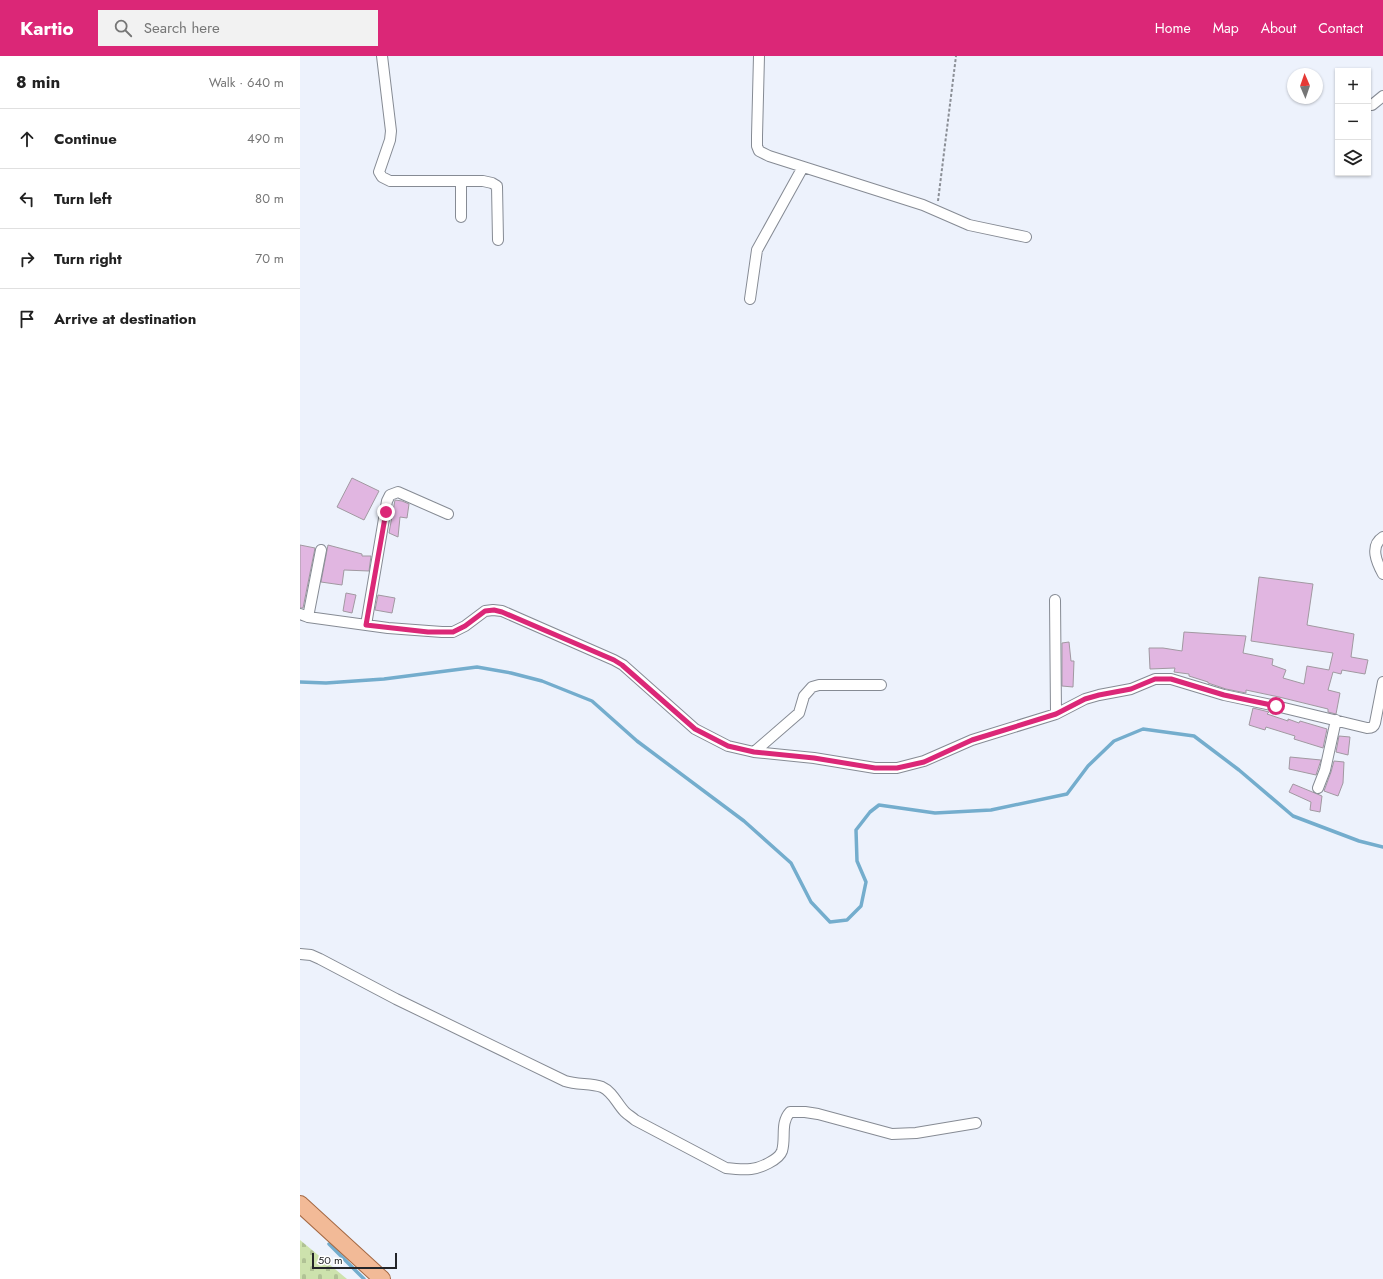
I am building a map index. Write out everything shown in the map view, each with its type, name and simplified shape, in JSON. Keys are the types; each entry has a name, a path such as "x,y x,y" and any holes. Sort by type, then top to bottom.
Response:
{"main road":[{"path":"300,1204 382,1279"}],"street":[{"path":"382,56 391,131 390,140 379,172 382,177 390,181 483,181 492,183 497,186 498,240"},
{"path":"759,56 757,136 757,146 759,151 768,156 937,210 969,225 1026,237"},
{"path":"1372,105 1383,96"},
{"path":"750,299 757,250 803,167"},
{"path":"461,181 461,217"},
{"path":"366,625 387,501 390,495 398,492 448,514"},
{"path":"1383,537 1378,542 1375,552 1378,564 1383,574"},
{"path":"321,550 304,615 366,625 428,632 453,632 465,626 485,611 494,610 502,612 614,660 622,665 695,729 728,746 754,752 814,758 875,768 897,768 924,762 972,740 1056,714 1085,699 1131,689 1155,679 1165,678 1224,695 1368,728 1374,726 1382,694 1383,682"},
{"path":"1055,600 1056,714"},
{"path":"754,752 799,713 804,696 812,687 819,685 881,685"},
{"path":"1318,788 1325,770 1336,720"},
{"path":"300,954 311,955 320,959 396,999 565,1081 574,1084 604,1088 612,1095 625,1112 635,1120 726,1168 752,1169 766,1164 778,1157 782,1152 785,1117 790,1112 818,1114 892,1134 916,1133 976,1123"}],"path":[{"path":"937,210 956,56"}],"green space":[{"path":"300,1240 347,1279 300,1279"}],"building":[{"path":"352,478 379,491 364,520 337,507"},
{"path":"395,500 409,504 407,518 400,517 398,537 389,533"},
{"path":"300,545 315,548 303,608 300,608"},
{"path":"328,545 362,554 362,556 371,556 369,571 344,570 342,585 321,582"},
{"path":"1259,577 1313,584 1307,625 1354,634 1351,657 1368,660 1365,674 1342,670 1341,674 1333,672 1328,690 1340,693 1336,714 1328,712 1328,709 1279,697 1246,690 1246,693 1226,689 1189,676 1189,674 1174,672 1175,668 1150,669 1149,648 1163,648 1182,651 1184,632 1246,636 1243,653 1273,659 1272,665 1286,670 1283,678 1304,684 1307,666 1329,670 1333,653 1251,641"},
{"path":"346,593 356,595 352,613 343,611"},
{"path":"378,595 395,598 392,613 375,610"},
{"path":"1069,642 1071,661 1074,661 1073,687 1062,686 1062,643"},
{"path":"1253,708 1269,712 1267,714 1288,721 1288,719 1299,723 1300,721 1327,729 1323,748 1294,739 1295,736 1266,727 1265,730 1249,725"},
{"path":"1339,736 1350,737 1348,755 1336,752"},
{"path":"1290,757 1321,760 1316,775 1289,769"},
{"path":"1334,761 1344,762 1343,783 1338,796 1324,791"},
{"path":"1293,784 1322,796 1320,812 1310,810 1311,802 1289,792"}],"waterway":[{"path":"300,682 326,683 384,679 477,667 511,673 542,681 592,701 637,741 744,821 791,863 811,902 830,922 847,920 861,906 866,882 857,861 856,830 870,812 879,805 935,813 991,810 1067,794 1088,766 1114,741 1143,729 1194,736 1239,770 1293,816 1359,841 1383,847"},
{"path":"329,1244 364,1279"}],"route":[{"path":"386,512 366,625 428,632 453,632 475,620 485,611 494,610 511,615 614,660 622,665 695,729 728,746 741,750 814,758 875,768 897,768 924,762 972,740 1056,714 1085,699 1131,689 1155,679 1165,678 1224,695 1276,706"}]}
